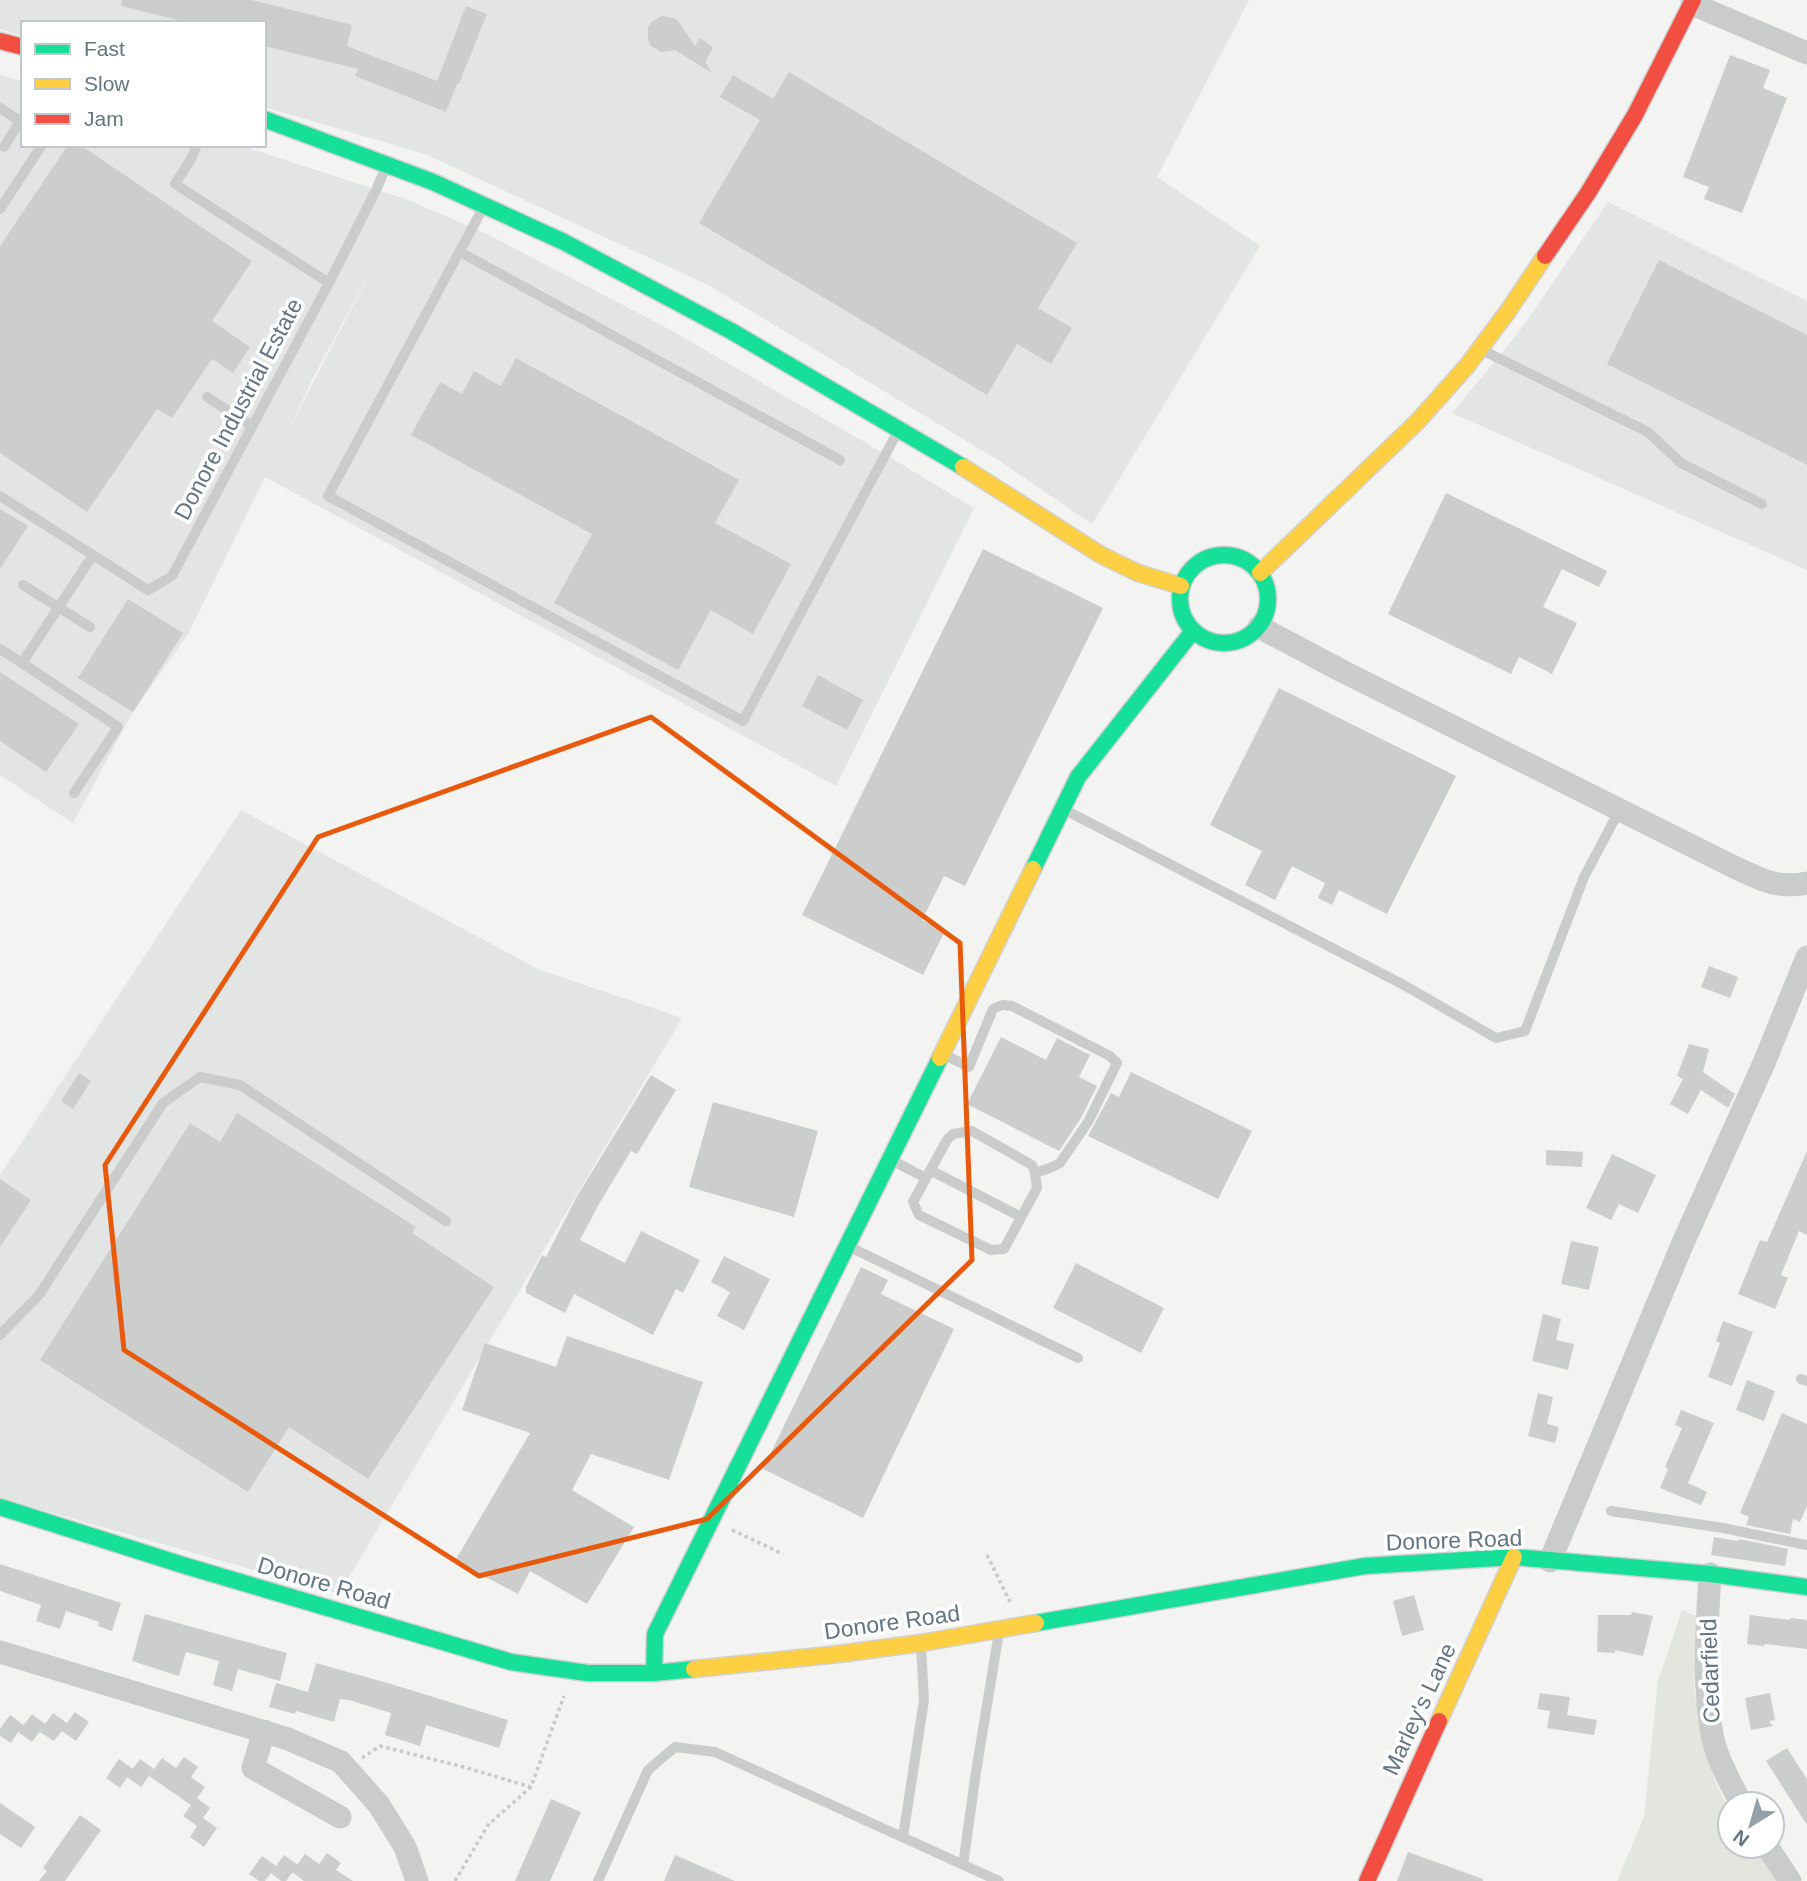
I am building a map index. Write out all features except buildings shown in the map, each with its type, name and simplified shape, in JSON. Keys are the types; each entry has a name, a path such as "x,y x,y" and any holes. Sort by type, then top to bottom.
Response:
{"street":[{"path":"1259,573 1418,421 1480,349 1588,193 1635,115 1692,2 1807,53"},
{"path":"0,41 21,46"},
{"path":"266,120 433,182 564,242 719,325 976,475 1101,555 1138,573 1181,586"},
{"path":"1222,555 1243,559 1259,573 1266,585 1267,610 1259,626 1245,638 1223,643 1208,641 1193,631 1183,616 1180,604 1181,586 1189,571 1205,559 1222,555"},
{"path":"1259,626 1342,671 1769,884 1807,883"},
{"path":"654,1673 654,1634 891,1160 1078,777 1193,631"},
{"path":"1550,1561 1686,1236 1764,1063 1807,957"},
{"name":"Donore Road","path":"0,1507 186,1566 511,1662 587,1673 654,1673 921,1643 1365,1566 1514,1557 1710,1574 1807,1587"},
{"name":"Marley's Lane","path":"1367,1881 1514,1557"},
{"name":"Cedarfield","path":"1710,1574 1706,1641 1708,1697 1714,1741 1734,1790"},
{"path":"0,1652 264,1731 341,1762 379,1804 405,1847 417,1881"},
{"path":"264,1731 253,1768 340,1817"},
{"path":"1776,1860 1790,1881"}],"lane":[{"path":"0,108 21,119"},
{"path":"4,147 21,122"},
{"path":"0,207 41,147"},
{"name":"Donore Industrial Estate","path":"0,496 149,590 172,576 329,283 176,184 196,147"},
{"path":"329,283 387,164"},
{"path":"485,205 328,496 743,721 899,430"},
{"path":"460,252 841,460"},
{"path":"1480,349 1648,432 1681,463 1762,504"},
{"path":"207,397 252,426"},
{"path":"22,663 93,555"},
{"path":"23,585 90,626"},
{"path":"0,649 118,726 74,793"},
{"path":"1062,809 1402,984 1496,1038 1525,1031 1584,877 1619,811"},
{"path":"943,1054 968,1068 993,1009 1012,1006 1110,1056 1117,1063 1088,1122 1060,1163 1035,1173"},
{"path":"0,1335 39,1296 163,1103 200,1077 240,1085 446,1221"},
{"path":"972,1131 1032,1165 1037,1188 1004,1249 991,1250 919,1215 913,1202 928,1174 947,1140 953,1135 972,1131"},
{"path":"891,1160 1021,1217"},
{"path":"848,1246 1078,1358"},
{"path":"1611,1511 1723,1528 1807,1545"},
{"path":"962,1865 1000,1629"},
{"path":"903,1838 924,1700 921,1643"},
{"path":"598,1881 648,1770 675,1747 715,1752 999,1881"}],"path":[{"path":"712,1520 783,1554"},
{"path":"987,1555 1021,1625"},
{"path":"455,1881 488,1825 531,1787 573,1671"},
{"path":"346,1768 380,1746 531,1787"}],"highlighted area":[{"path":"651,717 960,943 972,1260 707,1519 479,1576 124,1350 105,1165 318,837"}],"shaded area":[{"path":"0,0 1249,0 1157,177 1260,246 1092,524 998,460 708,285 425,154 266,108 266,21 21,21 21,35 0,29"},
{"path":"0,75 21,80 21,147 245,147 408,200 483,232 665,327 974,508 836,786 265,477 188,634 133,712 73,823 0,775","holes":["369,274 286,435 314,376"]},
{"path":"1608,202 1807,301 1807,570 1452,413 1519,332"},
{"path":"241,810 540,970 682,1018 339,1594 0,1498 0,1175"},
{"path":"1682,1610 1697,1616 1694,1689 1703,1746 1719,1790 1716,1790 1716,1860 1763,1860 1777,1881 1617,1881 1644,1817 1658,1681"}],"traffic: fast":[{"path":"266,120 433,182 564,242 731,331 963,467"},
{"path":"1224,555 1241,559 1255,568 1264,582 1268,599 1264,616 1255,630 1241,639 1224,643 1207,639 1193,630 1184,616 1180,599 1184,582 1193,568 1207,559 1224,555"},
{"path":"1033,869 1078,777 1193,631"},
{"path":"654,1673 655,1634 940,1058"},
{"path":"0,1507 186,1566 511,1662 587,1673 654,1673 694,1669"},
{"path":"1036,1623 1365,1566 1514,1557 1710,1574 1807,1587"}],"traffic: slow":[{"path":"1260,573 1418,421 1467,366 1545,256"},
{"path":"963,467 1101,555 1138,573 1181,586"},
{"path":"940,1058 1033,869"},
{"path":"1439,1721 1514,1557"},
{"path":"694,1669 921,1643 1036,1623"}],"traffic: jam":[{"path":"1545,256 1588,193 1635,115 1693,0"},
{"path":"0,41 21,46"},
{"path":"1367,1881 1439,1721"}]}
